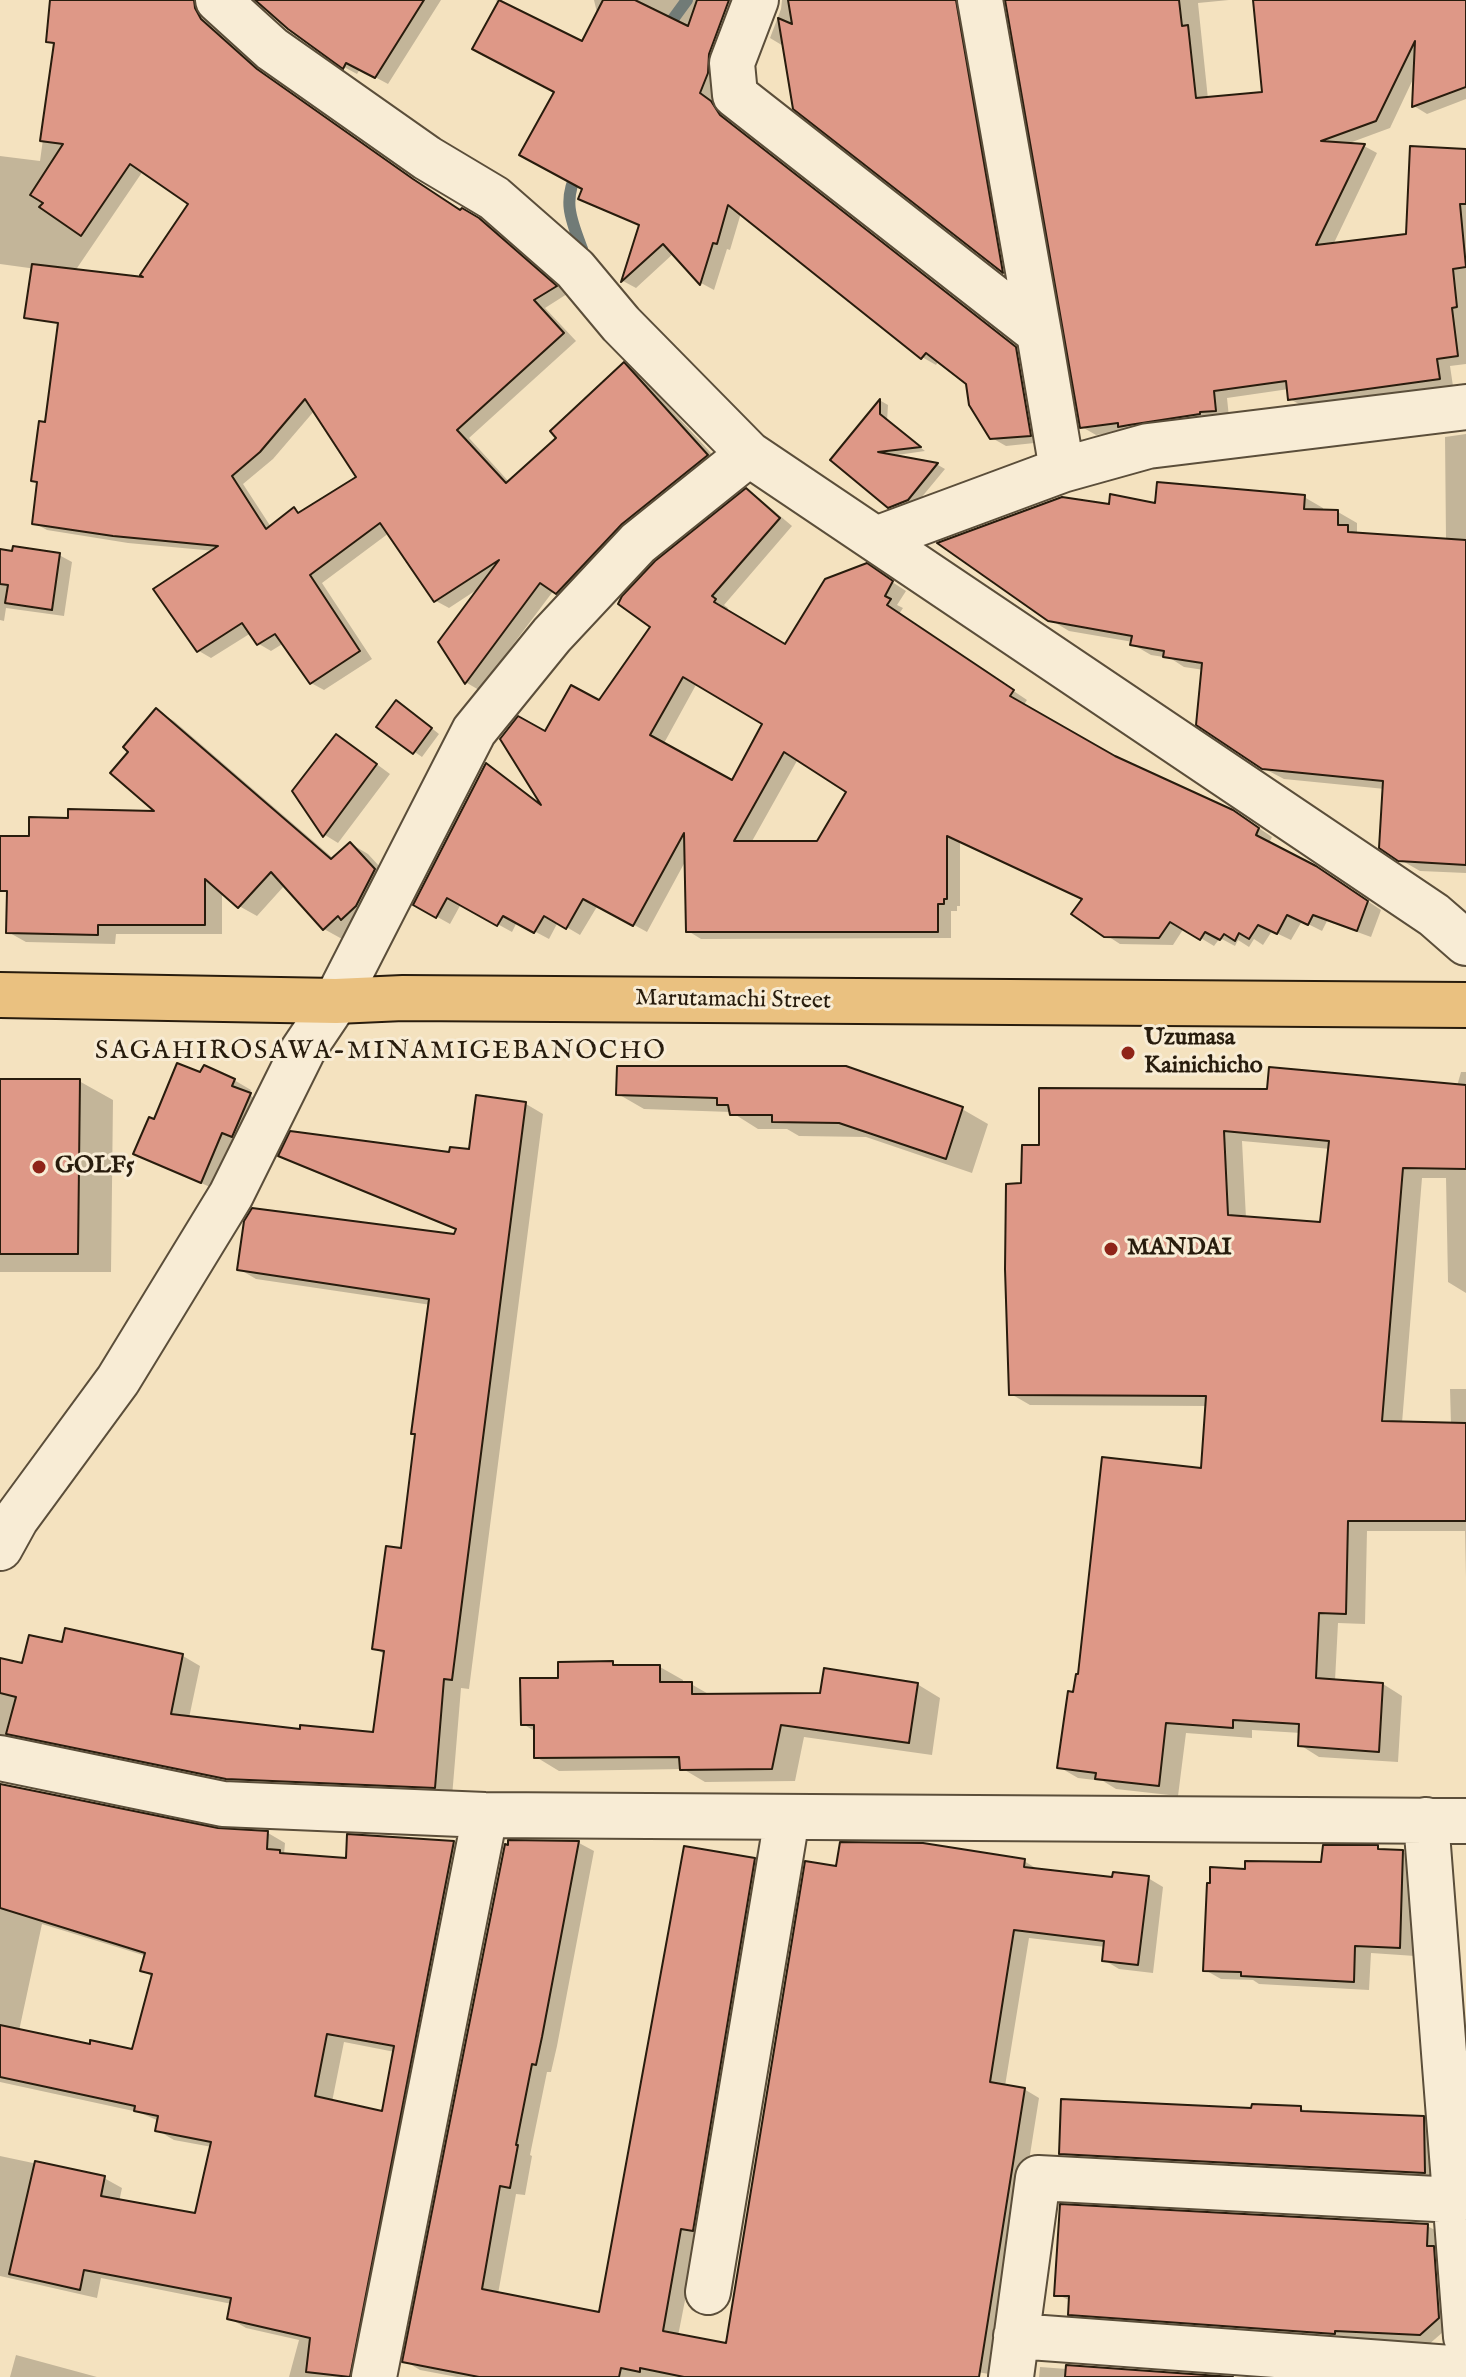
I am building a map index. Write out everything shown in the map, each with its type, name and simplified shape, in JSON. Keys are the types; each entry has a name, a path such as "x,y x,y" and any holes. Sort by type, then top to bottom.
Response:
{"main road":[{"name":"Marutamachi Street","path":"0,995 336,1001 403,998 1466,1005"}],"street":[{"path":"218,0 284,57 427,158 494,198 575,269 621,324 749,454 1434,915 1466,943"},
{"path":"756,0 732,63 735,95 1039,333"},
{"path":"980,0 1062,470"},
{"path":"876,539 1062,470 1148,446 1466,407"},
{"path":"0,1548 16,1519 127,1367 231,1195 303,1050 336,1001 474,731 552,635 638,543 749,454"},
{"path":"0,1758 223,1804 485,1815 1446,1821 1454,2040 1455,2200 1466,2337"},
{"path":"374,2377 485,1815"},
{"path":"708,2292 787,1818"},
{"path":"1455,2200 1038,2178 1013,2357 1466,2369"}],"building":[{"path":"50,0 194,0 201,19 257,69 413,179 460,210 462,208 479,218 557,286 534,300 564,333 457,430 506,483 556,438 550,431 624,362 708,455 622,524 556,594 540,583 465,684 438,642 499,560 434,602 380,523 310,575 360,651 310,684 275,634 257,645 242,623 197,652 153,589 218,546 113,536 32,524 37,482 31,481 39,421 45,422 58,323 24,318 32,264 143,277 140,275 188,204 130,164 81,236 39,207 43,203 30,195 63,144 40,141 54,43 46,42","holes":["305,399 356,477 298,513 294,507 266,529 232,476 260,452"]},
{"path":"255,0 424,0 375,78 346,63 343,69 288,29"},
{"path":"499,0 582,41 603,0 635,0 688,26 697,0 729,0 709,54 708,73 700,93 711,101 720,115 1016,347 1031,436 990,439 969,405 966,384 926,353 921,359 728,205 717,244 713,243 700,285 663,244 621,282 639,225 578,199 582,189 519,155 554,92 472,49"},
{"path":"788,0 956,0 1003,273 793,109 778,18 792,24"},
{"path":"1005,0 1179,0 1182,26 1188,25 1196,98 1262,92 1253,0 1466,0 1466,87 1412,107 1415,41 1376,121 1321,141 1365,144 1316,245 1406,234 1410,146 1466,149 1466,204 1460,204 1466,267 1453,269 1457,307 1452,308 1458,356 1437,359 1440,379 1288,400 1286,381 1214,391 1216,411 1118,427 1118,423 1080,428"},
{"path":"880,399 880,414 921,447 878,452 938,463 908,500 888,508 830,460"},
{"path":"1157,482 1305,495 1304,509 1338,510 1338,525 1348,525 1348,532 1466,540 1466,865 1398,861 1379,848 1383,781 1262,769 1196,725 1202,663 1163,657 1164,651 1130,645 1132,636 1048,621 937,543 1062,497 1109,504 1110,494 1155,503"},
{"path":"746,488 780,518 712,596 716,599 714,602 785,644 825,579 867,563 893,581 885,596 891,599 887,605 1014,690 1010,696 1115,756 1233,810 1259,828 1256,835 1316,866 1368,901 1357,931 1313,915 1308,925 1287,915 1277,934 1258,925 1249,939 1239,933 1235,941 1224,934 1220,940 1205,932 1200,940 1170,922 1159,938 1104,937 1071,914 1082,899 947,836 947,899 944,899 944,904 938,904 938,932 686,932 684,833 633,926 583,899 566,929 544,916 534,933 503,916 497,926 447,898 436,918 413,905 486,763 541,805 500,739 518,716 545,731 571,685 599,700 650,627 618,604 655,561","holes":["683,677 762,724 732,780 650,735","784,752 846,792 817,841 734,841"]},
{"path":"13,546 60,553 52,610 5,603 8,585 0,584 0,549 12,551"},
{"path":"396,700 432,728 413,754 376,727"},
{"path":"156,708 331,859 350,842 375,869 356,906 341,920 338,916 323,930 271,872 238,908 205,879 205,925 98,925 98,935 6,933 7,891 0,891 0,836 29,836 29,817 68,818 68,809 154,811 110,773 128,752 123,747"},
{"path":"336,734 377,764 323,837 292,791"},
{"path":"177,1063 200,1072 204,1065 235,1079 232,1086 251,1093 232,1137 222,1133 201,1183 133,1154 149,1117 154,1119"},
{"path":"617,1066 846,1066 963,1107 946,1159 839,1123 772,1122 772,1115 730,1115 728,1105 717,1105 717,1098 616,1095"},
{"path":"1269,1067 1466,1085 1466,1169 1403,1168 1382,1421 1466,1423 1466,1521 1348,1521 1346,1614 1319,1613 1316,1678 1383,1683 1379,1752 1298,1746 1299,1724 1233,1720 1233,1728 1166,1723 1159,1786 1095,1779 1096,1773 1057,1768 1068,1691 1073,1692 1078,1674 1102,1457 1201,1468 1206,1396 1009,1395 1006,1184 1021,1183 1022,1145 1039,1145 1039,1088 1267,1089","holes":["1224,1131 1329,1141 1320,1222 1228,1215"]},
{"name":"GOLF5","path":"0,1079 80,1079 78,1254 0,1254"},
{"path":"476,1095 526,1102 452,1680 444,1679 435,1788 226,1779 6,1734 16,1697 0,1693 0,1658 22,1663 29,1635 62,1642 65,1628 183,1654 171,1714 300,1729 300,1725 373,1732 384,1651 372,1649 386,1546 401,1548 415,1434 411,1434 429,1299 237,1270 244,1221 252,1208 454,1234 456,1229 278,1156 290,1131 449,1152 450,1147 469,1149"},
{"path":"613,1661 613,1665 660,1665 660,1682 692,1682 692,1694 820,1693 824,1668 918,1683 909,1743 781,1725 772,1769 680,1770 679,1757 534,1758 534,1725 521,1725 520,1678 558,1678 558,1662"},
{"path":"0,1784 218,1828 268,1831 267,1849 280,1850 280,1853 346,1858 347,1834 454,1841 350,2377 306,2372 310,2338 227,2319 231,2298 84,2270 80,2290 9,2274 35,2161 105,2176 101,2196 195,2213 211,2142 155,2131 158,2116 134,2111 135,2106 0,2077 0,2025 90,2044 90,2040 132,2049 152,1974 140,1971 145,1953 0,1908","holes":["327,2034 394,2046 382,2111 315,2096"]},
{"path":"508,1840 579,1841 542,2037 536,2065 532,2064 510,2188 500,2186 482,2289 599,2312 684,1846 755,1858 693,2231 681,2229 663,2331 726,2343 805,1861 836,1866 840,1842 923,1843 1025,1859 1024,1867 1112,1877 1113,1872 1149,1876 1138,1965 1102,1961 1104,1941 1014,1930 990,2082 1025,2088 979,2377 684,2377 640,2368 640,2372 621,2368 619,2377 479,2377 402,2362"},
{"path":"1323,1845 1378,1845 1378,1849 1403,1850 1400,1948 1355,1946 1354,1982 1203,1971 1210,1867 1245,1869 1245,1861 1321,1862"},
{"path":"1061,2099 1251,2108 1252,2104 1301,2106 1301,2111 1424,2116 1425,2173 1059,2154"},
{"path":"1060,2204 1428,2224 1427,2246 1434,2246 1439,2318 1420,2335 1335,2331 1335,2334 1068,2315 1069,2296 1054,2296"},
{"path":"1066,2365 1233,2377 1065,2377"}],"waterway":[{"path":"665,30 687,0"},
{"path":"578,171 569,201 582,249"}],"place":[{"name":"Uzumasa Kainichicho","path":"1128,1053"},
{"name":"GOLF5","path":"39,1167"},
{"name":"MANDAI","path":"1111,1249"}],"district":[{"name":"SAGAHIROSAWA-MINAMIGEBANOCHO","path":"381,1053"}]}
